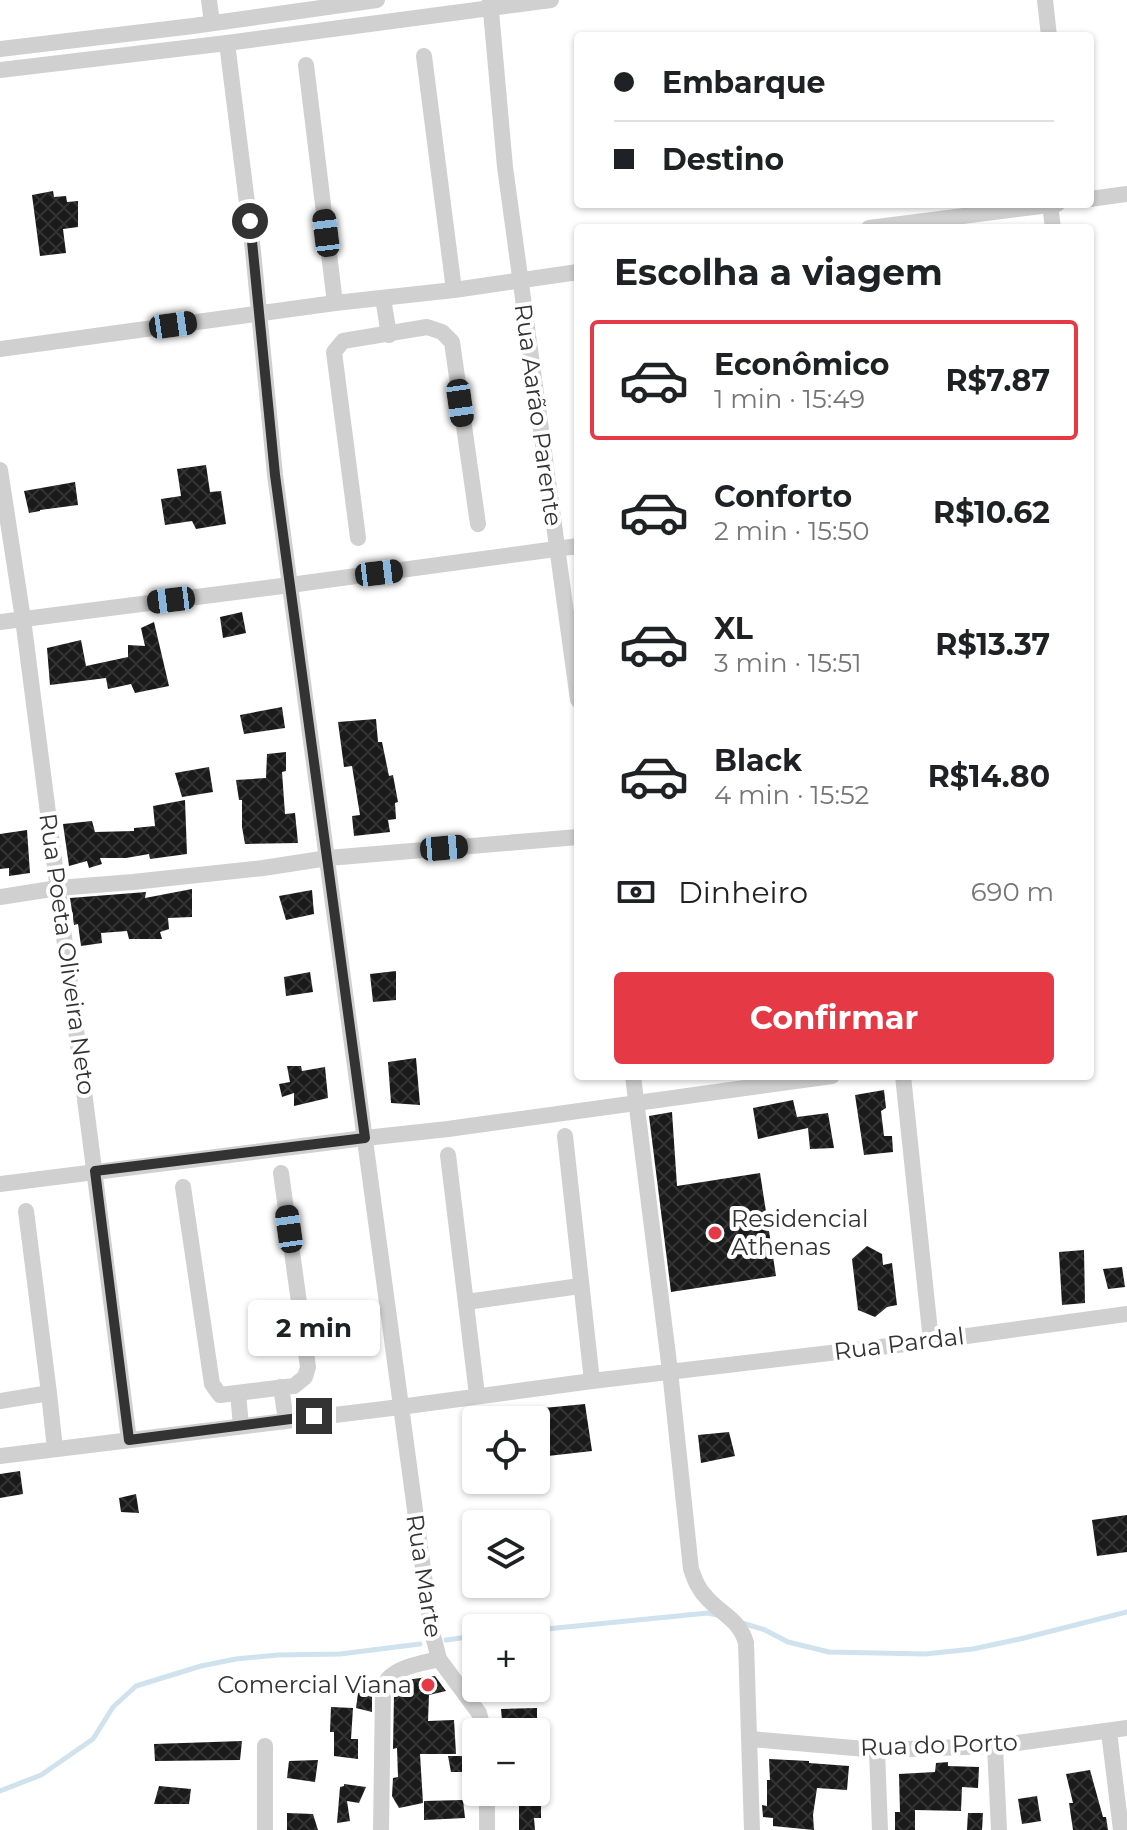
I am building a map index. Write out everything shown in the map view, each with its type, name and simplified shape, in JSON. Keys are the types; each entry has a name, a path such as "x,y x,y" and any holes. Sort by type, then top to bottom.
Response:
{"street":[{"path":"209,0 212,23"},
{"path":"0,49 377,0"},
{"path":"0,70 227,43 490,4 551,0"},
{"path":"1045,0 1049,32"},
{"name":"Rua Aarão Parente","path":"490,4 505,167 574,673"},
{"name":"Rua Marte","path":"227,43 245,176 275,475 433,1643 439,1659 480,1718"},
{"path":"424,56 453,282"},
{"path":"306,65 335,303"},
{"path":"1094,198 1127,194"},
{"path":"900,224 1026,208"},
{"path":"0,349 383,298 453,282 520,281 574,273"},
{"path":"383,298 388,328"},
{"path":"358,538 334,352 343,341 388,328 427,327 442,332 452,342 478,524"},
{"name":"Rua Poeta Oliveira Neto","path":"0,470 23,619 129,1440"},
{"path":"0,622 574,547"},
{"path":"0,897 328,858 574,837"},
{"path":"634,1080 691,1569 708,1601 733,1620 743,1632 746,1643 752,1830"},
{"path":"0,1184 477,1126 804,1080"},
{"path":"908,1080 931,1341"},
{"path":"565,1136 592,1381"},
{"path":"448,1155 477,1395"},
{"path":"183,1187 212,1384 220,1395 294,1386 305,1377 308,1367 281,1173"},
{"path":"26,1211 55,1449"},
{"path":"466,1302 580,1286"},
{"name":"Rua Pardal","path":"0,1456 1127,1314"},
{"path":"281,1387 286,1420"},
{"path":"0,1401 49,1393"},
{"path":"238,1393 241,1426"},
{"path":"381,1830 383,1692 387,1681 396,1673 439,1659"},
{"name":"Rua do Porto","path":"750,1739 877,1750 995,1746 1127,1728"},
{"path":"1109,1732 1121,1830"},
{"path":"265,1746 265,1830"},
{"path":"995,1746 999,1830"},
{"path":"877,1750 880,1830"},
{"path":"487,1806 487,1830"}],"building":[{"path":"53,191 54,197 66,196 67,202 78,201 78,227 63,229 66,253 40,256 32,195"},
{"path":"206,465 210,492 221,491 226,524 196,529 192,521 165,525 161,499 181,496 177,469"},
{"path":"75,482 78,505 29,513 24,491"},
{"path":"242,612 246,633 223,638 220,617"},
{"path":"154,622 169,686 135,693 131,684 108,689 106,678 50,685 47,648 81,640 86,666 128,657 128,645 145,646 141,628"},
{"path":"282,707 285,728 244,734 240,715"},
{"path":"376,719 378,742 382,742 389,776 393,775 398,802 395,803 396,819 388,820 390,832 354,836 352,816 360,815 352,766 344,767 338,722"},
{"path":"286,752 286,771 282,772 285,814 295,813 298,843 245,844 242,800 239,800 236,780 266,778 267,754"},
{"path":"209,767 213,792 182,797 175,773"},
{"path":"185,800 187,854 150,859 149,854 100,858 102,864 89,868 87,861 69,866 63,824 92,821 95,832 134,831 134,828 155,826 153,806"},
{"path":"27,830 30,873 9,876 9,868 0,869 0,834"},
{"path":"192,889 192,917 168,918 169,929 160,932 162,939 129,939 127,931 101,933 102,943 81,946 70,898 146,892 145,898"},
{"path":"312,890 314,914 286,920 279,896"},
{"path":"396,971 396,1000 373,1002 370,974"},
{"path":"310,972 313,992 286,996 284,977"},
{"path":"416,1058 420,1105 391,1103 388,1062"},
{"path":"287,1066 301,1066 302,1071 325,1067 328,1098 294,1106 294,1093 282,1097 279,1084 290,1082"},
{"path":"884,1090 886,1108 881,1111 884,1136 892,1136 893,1152 864,1155 855,1095"},
{"path":"793,1100 797,1117 828,1113 834,1148 810,1149 808,1128 758,1139 753,1108"},
{"name":"Residencial Athenas","path":"672,1112 677,1186 760,1173 776,1276 671,1292 649,1116"},
{"path":"867,1246 882,1254 883,1265 892,1263 897,1305 887,1307 875,1317 858,1310 852,1259"},
{"path":"1084,1250 1085,1303 1062,1305 1059,1252"},
{"path":"1122,1267 1125,1287 1108,1289 1103,1269"},
{"path":"585,1404 592,1451 550,1456 550,1407"},
{"path":"729,1432 735,1456 701,1463 698,1435"},
{"path":"20,1471 23,1494 0,1498 0,1474"},
{"path":"136,1494 139,1513 121,1512 119,1498"},
{"path":"1127,1515 1127,1552 1097,1556 1092,1520"},
{"path":"435,1676 446,1691 429,1695 428,1721 454,1720 456,1754 420,1754 423,1803 399,1808 392,1796 393,1778 398,1777 397,1748 393,1749 394,1694 397,1686 406,1680"},
{"path":"372,1691 372,1712 356,1708 358,1693"},
{"path":"331,1707 353,1708 351,1739 358,1739 358,1759 334,1756 334,1732 330,1732"},
{"path":"537,1708 537,1718 502,1718 501,1709"},
{"path":"242,1741 240,1760 155,1761 154,1744"},
{"path":"448,1756 462,1756 462,1772 451,1772"},
{"path":"769,1759 849,1766 847,1790 817,1788 814,1830 773,1826 773,1818 763,1817 762,1805 767,1806 767,1780 770,1780"},
{"path":"318,1760 315,1782 287,1778 289,1761"},
{"path":"948,1762 948,1766 979,1767 978,1788 962,1787 961,1811 915,1810 915,1830 895,1830 895,1812 900,1812 899,1774 935,1772 936,1763"},
{"path":"1090,1770 1108,1830 1073,1830 1069,1803 1073,1803 1066,1774"},
{"path":"344,1784 366,1787 359,1803 347,1801 350,1821 337,1823 340,1787"},
{"path":"159,1786 191,1789 189,1804 154,1804"},
{"path":"1037,1796 1041,1821 1022,1824 1018,1799"},
{"path":"462,1800 465,1818 424,1820 424,1801"},
{"path":"519,1806 541,1806 541,1818 534,1818 535,1830 519,1830"},
{"path":"287,1813 313,1814 318,1830 287,1830"},
{"path":"968,1813 983,1813 982,1830 967,1830"}],"waterway":[{"path":"742,1623 788,1642 829,1652 925,1654 973,1649 1127,1612"},
{"path":"550,1629 708,1613 717,1615"},
{"path":"446,1640 462,1638"},
{"path":"0,1791 41,1775 93,1739 113,1707 136,1686 236,1659 340,1654 420,1644"}],"place":[{"name":"Residencial Athenas","path":"715,1233"},
{"name":"Comercial Viana","path":"428,1685"}],"route":[{"path":"250,221 275,475 365,1138 95,1171 129,1440 314,1416"}]}
